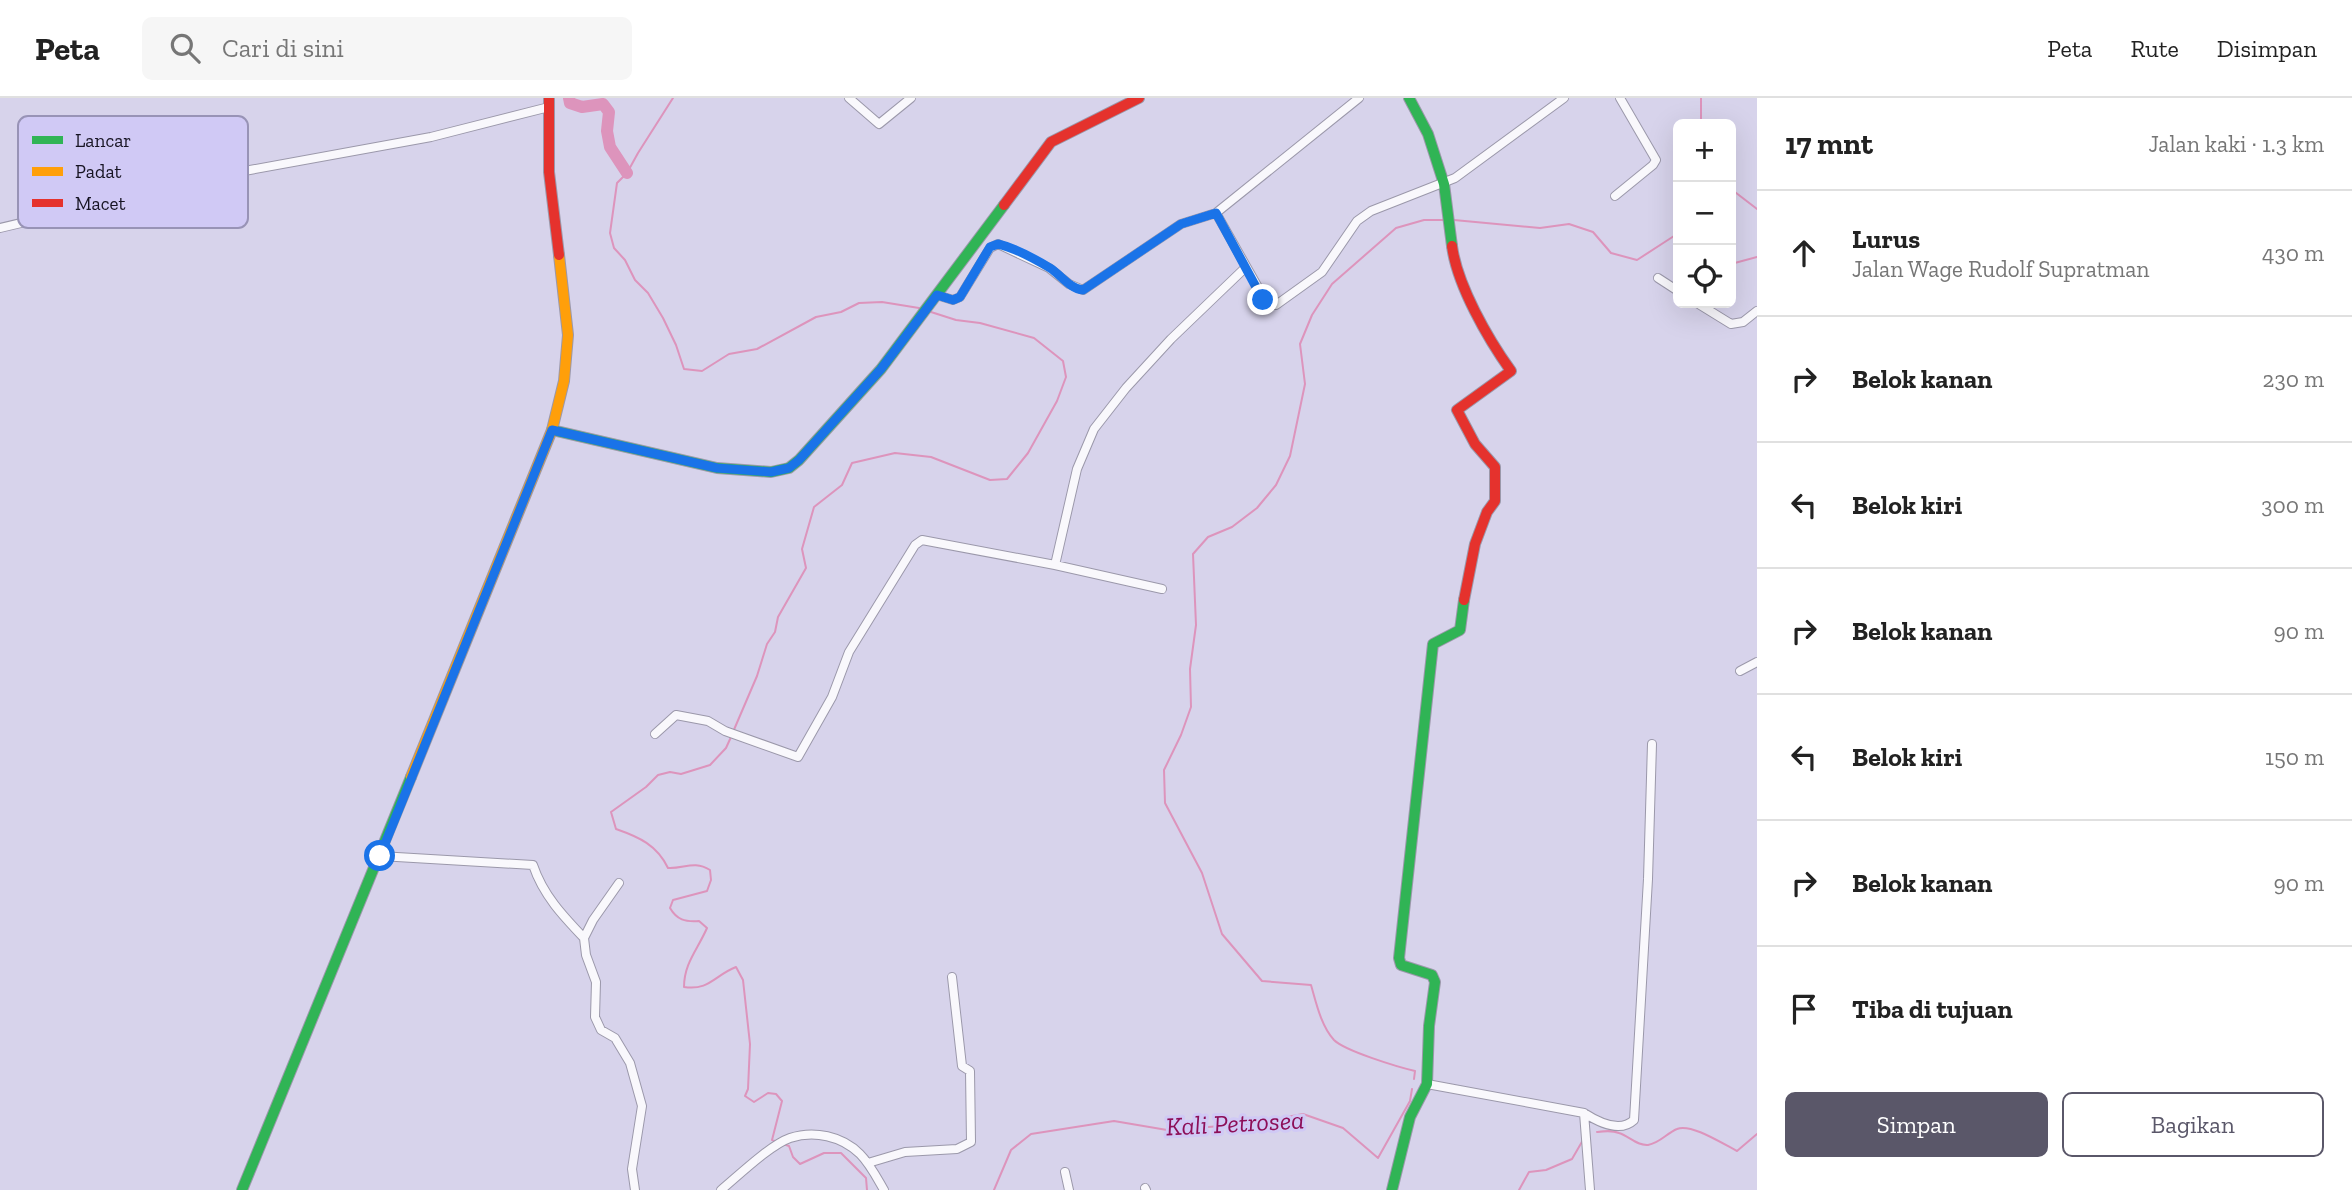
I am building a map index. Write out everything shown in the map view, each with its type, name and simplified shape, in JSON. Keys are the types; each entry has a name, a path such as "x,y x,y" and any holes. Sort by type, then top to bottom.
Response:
{"street":[{"path":"849,98 878,124 911,98"},
{"path":"552,430 717,468 771,472 789,468 881,369 1051,142 1139,98"},
{"path":"934,298 953,300 960,297 990,247 998,244 1049,268 1069,284 1083,290 1181,224 1216,213 1359,98"},
{"path":"1392,1190 1410,1117 1427,1084 1429,1026 1435,979 1429,973 1403,967 1399,963 1431,657 1434,641 1460,631 1470,562 1488,508 1495,501 1495,467 1475,444 1457,410 1511,371 1491,343 1467,291 1451,248 1444,184 1428,134 1409,98"},
{"path":"1216,213 1263,300 1268,305 1276,305 1322,272 1357,221 1388,203 1455,178 1564,98"},
{"path":"1615,196 1653,165 1656,159 1620,98"},
{"path":"242,1190 552,430 564,381 568,335 549,172 549,103 431,136 248,170"},
{"path":"0,228 18,224"},
{"path":"1055,565 1077,469 1094,429 1126,388 1171,339 1246,267"},
{"path":"1658,278 1673,287"},
{"path":"1705,308 1731,324 1743,322 1757,311"},
{"path":"655,734 676,715 708,721 725,731 797,757 832,697 849,652 918,542 926,540 1162,589"},
{"path":"1740,671 1757,662"},
{"path":"1427,1084 1584,1113 1599,1123 1624,1126 1631,1123 1636,1114 1652,744"},
{"path":"380,856 533,865 545,892 559,912 584,938"},
{"path":"619,883 593,919 584,938 586,956 596,982 595,1017 601,1030 615,1038 630,1063 642,1106 632,1170 635,1190"},
{"path":"867,1163 905,1152 957,1149 971,1142 970,1071 962,1066 952,976"},
{"path":"1584,1113 1590,1190"},
{"path":"721,1190 782,1143 805,1136 825,1135 851,1146 867,1163 884,1190"},
{"path":"1065,1172 1069,1190"}],"waterway":[{"path":"569,98 570,103 582,107 603,104 609,112 607,131 610,147 627,173"},
{"path":"673,98 627,173 617,183 610,233 614,248 625,260 635,280 648,293 663,318 684,369 702,371 729,354 757,349 816,317 841,312 859,303 882,302 919,308"},
{"name":"Kali Petrosea","path":"1701,98 1701,119"},
{"name":"Kali Petrosea","path":"1736,193 1757,209"},
{"name":"Kali Petrosea","path":"1414,1079 1415,1071 1360,1054 1334,1040 1322,1021 1311,985 1262,981 1222,934 1202,873 1165,803 1164,770 1191,707 1190,669 1196,625 1193,554 1208,537 1232,527 1257,508 1276,485 1290,456 1305,384 1300,344 1312,315 1332,284 1396,228 1424,220 1445,220"},
{"name":"Kali Petrosea","path":"1454,220 1540,228 1569,224 1593,232 1611,253 1637,260 1673,237"},
{"name":"Kali Petrosea","path":"1736,263 1757,257"},
{"path":"733,732 757,676 767,644 775,632 778,617 806,568 802,549 814,507 842,485 852,463 895,453 931,457 990,480 1007,479 1028,453 1057,401 1066,377 1063,361 1034,338 931,312"},
{"path":"731,737 726,748 710,765 681,774 670,772 658,775 611,812 616,829 646,843 658,853 668,868 694,865 710,870 711,880 707,891 673,900 670,908 679,918 699,921 707,928 689,963 684,987 706,985 736,967 743,980 750,1044 748,1089 745,1096 754,1102 768,1093 776,1094 782,1101 772,1140 775,1141"},
{"name":"Kali Petrosea","path":"994,1190 1011,1150 1031,1134 1114,1121 1167,1130 1249,1124 1303,1114 1343,1128 1378,1158 1410,1101 1412,1089"},
{"path":"1597,1132 1616,1132 1648,1145 1683,1128 1707,1135 1737,1151 1757,1134"},
{"path":"1519,1190 1529,1172 1546,1170 1572,1159 1583,1140"},
{"path":"783,1144 789,1146 793,1157 800,1164 824,1153 841,1153 866,1178 867,1190"}],"traffic: fast":[{"path":"1409,98 1428,134 1444,184 1452,246"},
{"path":"552,430 717,468 771,472 789,468 881,369 1004,205"},
{"path":"1392,1190 1410,1117 1427,1084 1429,1026 1435,982 1432,975 1401,965 1399,958 1433,644 1460,630 1464,600"},
{"path":"242,1190 411,777"}],"traffic: slow":[{"path":"411,777 552,430 564,381 568,335 559,255"}],"traffic: jam":[{"path":"549,98 549,172 559,255"},
{"path":"1004,205 1051,142 1139,98"},
{"path":"1452,246 1460,277 1475,311 1511,371 1457,410 1475,444 1495,467 1495,501 1487,512 1475,544 1464,600"}],"route":[{"path":"380,856 552,430 717,468 771,472 789,468 881,369 937,295 953,300 960,297 990,247 998,244 1049,268 1069,284 1083,290 1181,224 1216,213 1263,300"}]}
